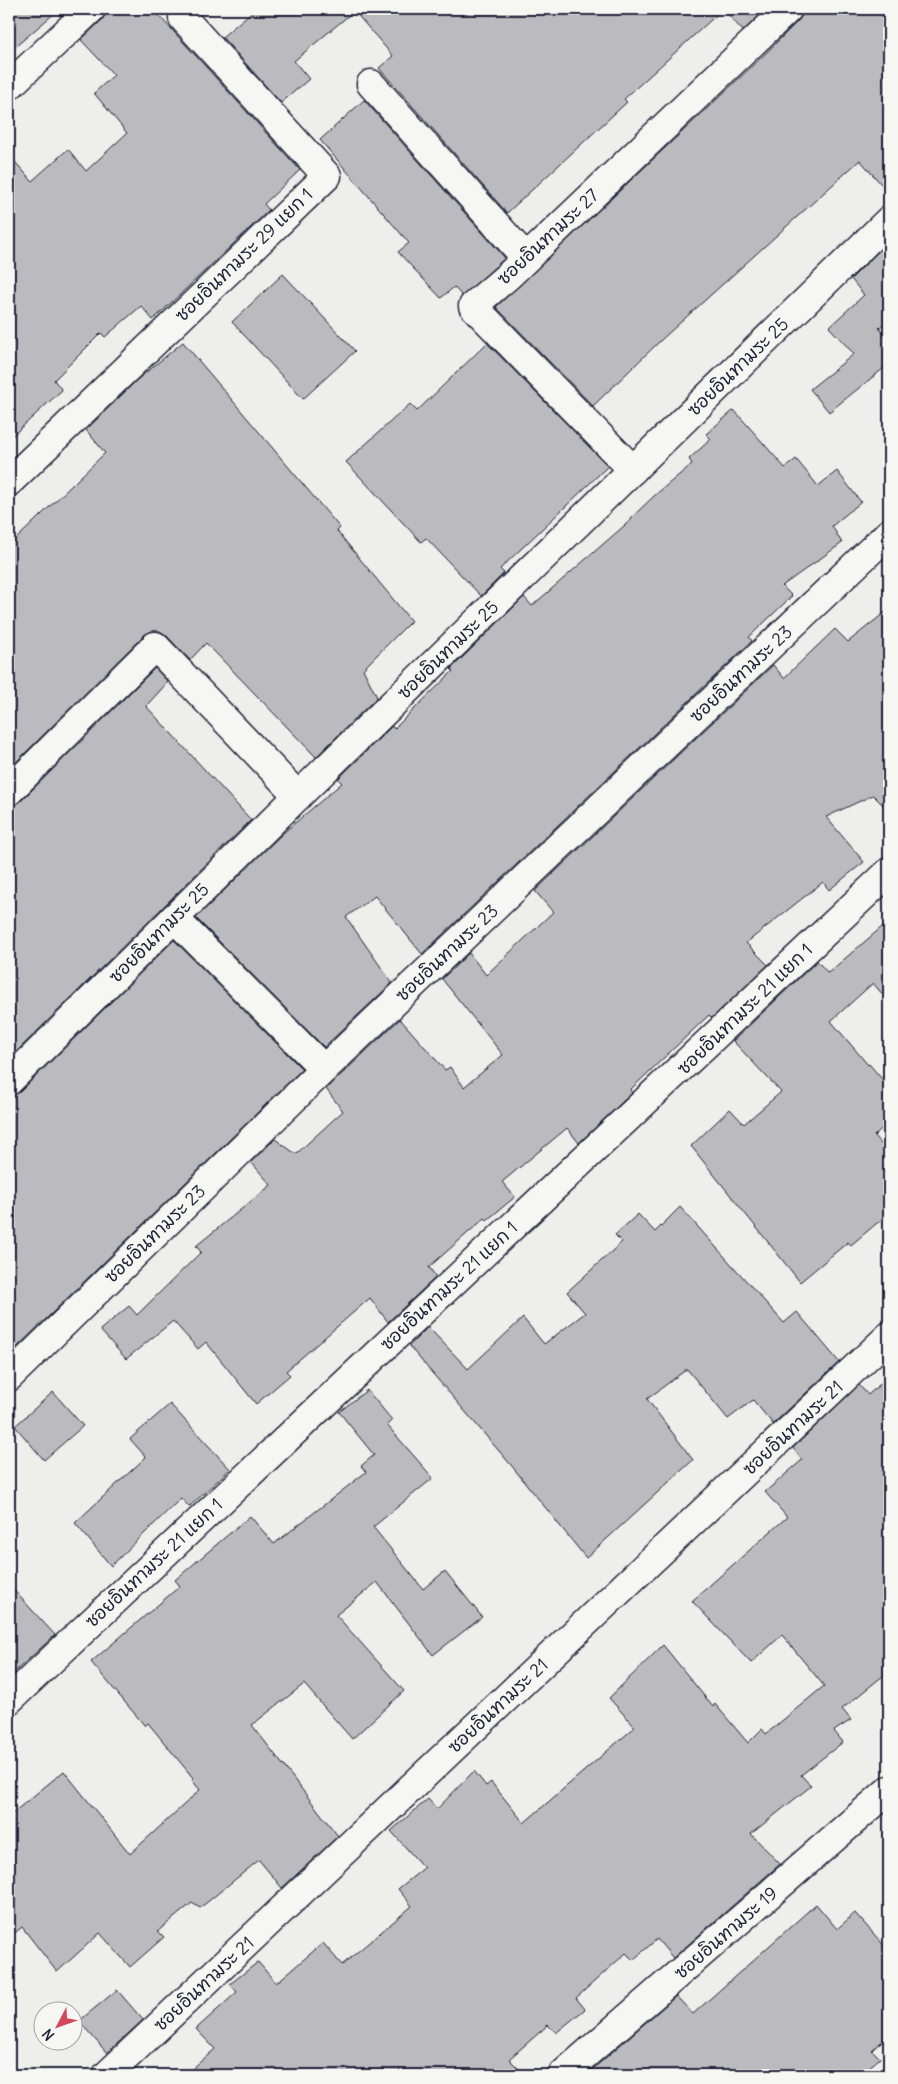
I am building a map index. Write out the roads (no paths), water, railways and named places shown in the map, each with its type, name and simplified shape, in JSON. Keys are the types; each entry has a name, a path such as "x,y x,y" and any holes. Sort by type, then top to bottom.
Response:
{"street":[{"path":"9,86 91,9"},
{"name":"ซอยอินทามระ 27","path":"632,470 473,306 788,9"},
{"name":"ซอยอินทามระ 29 แยก 1","path":"9,482 326,176 183,12"},
{"path":"371,84 526,258"},
{"name":"ซอยอินทามระ 25","path":"9,1081 298,796 889,220"},
{"name":"ซอยอินทามระ 23","path":"9,1377 324,1069 889,533"},
{"path":"9,791 155,646 298,796"},
{"name":"ซอยอินทามระ 21 แยก 1","path":"9,1700 294,1430 666,1084 889,872"},
{"path":"174,918 324,1069"},
{"name":"ซอยอินทามระ 21","path":"107,2075 889,1336"},
{"name":"ซอยอินทามระ 19","path":"562,2075 889,1790"}]}
